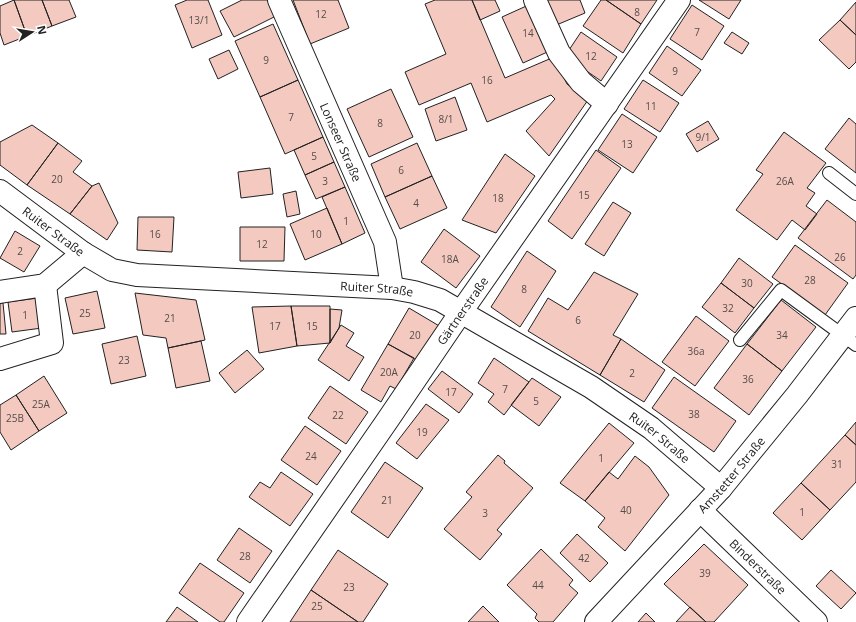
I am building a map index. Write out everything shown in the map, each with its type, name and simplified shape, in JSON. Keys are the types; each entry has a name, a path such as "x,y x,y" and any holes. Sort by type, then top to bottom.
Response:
{"street":[{"name":"Lonseer Straße","path":"279,0 385,242 392,288"},
{"path":"535,0 559,53 581,82 607,104"},
{"name":"Gärtnerstraße","path":"248,622 383,428 461,312 679,0"},
{"name":"Ruiter Straße","path":"0,191 83,253 112,270 137,275 392,288 414,292 440,300 591,387 651,428 721,488"},
{"path":"0,292 45,285 83,253"},
{"path":"0,359 52,343 45,285"},
{"name":"Amstetter Straße","path":"596,622 721,488 797,395 849,340 856,318"},
{"name":"Binderstraße","path":"700,510 816,622"}],"lane":[{"path":"829,173 856,194"},
{"path":"740,340 781,290 849,340"}],"building":[{"path":"14,0 42,0 52,26 27,36"},
{"path":"14,0 27,36 4,45 0,33 0,6"},
{"path":"42,0 69,0 76,17 52,26"},
{"path":"187,0 208,0 222,35 192,48 175,5"},
{"path":"242,0 268,0 276,16 234,37 220,11"},
{"path":"293,0 338,0 349,28 310,44"},
{"path":"435,0 472,0 505,78 554,57 567,84 588,100 549,156 526,131 555,99 551,95 487,122 471,83 419,105 405,72 446,54 425,4"},
{"path":"472,0 495,0 500,11 480,20"},
{"path":"545,0 580,0 585,13 554,26"},
{"path":"601,0 606,0 641,24 623,53 583,26"},
{"path":"606,0 657,0 641,24"},
{"path":"699,0 741,0 729,19"},
{"path":"856,2 856,35 840,20"},
{"path":"533,3 554,49 523,63 502,17"},
{"path":"692,5 724,26 702,60 670,39"},
{"path":"840,20 856,35 856,62 849,69 819,40"},
{"path":"273,24 298,80 260,97 235,41"},
{"path":"581,32 617,57 601,81 565,56"},
{"path":"732,32 749,43 742,54 724,43"},
{"path":"667,46 701,70 682,96 649,73"},
{"path":"229,50 238,69 218,79 209,59"},
{"path":"298,80 323,137 285,154 260,97"},
{"path":"643,80 679,103 660,132 624,109"},
{"path":"391,89 413,137 369,157 347,109"},
{"path":"455,97 467,130 436,141 425,109"},
{"path":"622,114 657,137 633,173 598,150"},
{"path":"849,118 856,124 856,173 825,149"},
{"path":"708,121 719,139 697,152 686,134"},
{"path":"32,125 58,143 27,185 0,165 0,142"},
{"path":"784,132 826,163 807,188 815,193 806,206 817,214 805,230 792,220 777,240 736,210 763,174 756,170"},
{"path":"323,137 334,162 305,175 294,150"},
{"path":"58,143 82,161 73,172 92,186 70,214 27,185"},
{"path":"417,143 432,176 385,197 371,164"},
{"path":"596,150 621,168 572,239 548,221"},
{"path":"505,154 535,176 496,233 462,220"},
{"path":"334,162 345,187 316,199 305,175"},
{"path":"270,168 273,194 241,198 238,172"},
{"path":"432,176 447,208 400,229 385,197"},
{"path":"99,183 118,223 107,240 70,214 92,186"},
{"path":"345,187 365,233 342,244 322,197"},
{"path":"296,191 300,214 287,217 283,194"},
{"path":"827,200 856,222 856,275 853,279 798,238"},
{"path":"613,202 631,213 604,256 585,244"},
{"path":"327,208 342,244 305,260 290,224"},
{"path":"138,217 174,217 172,252 137,250"},
{"path":"240,227 285,227 284,261 240,261"},
{"path":"444,229 480,256 456,288 421,262"},
{"path":"15,231 40,246 24,272 0,258"},
{"path":"795,245 848,283 825,315 772,277"},
{"path":"527,251 556,271 520,327 491,307"},
{"path":"739,258 773,284 754,308 721,283"},
{"path":"594,272 638,294 613,335 621,339 600,375 528,331 548,298 568,310"},
{"path":"721,283 754,308 735,333 702,307"},
{"path":"97,291 105,328 73,334 65,298"},
{"path":"135,293 196,300 205,340 168,348 166,338 143,335"},
{"path":"38,298 42,328 12,332 8,302"},
{"path":"781,300 816,327 782,371 747,344"},
{"path":"0,303 3,303 6,334 0,334"},
{"path":"291,306 330,306 330,343 297,346"},
{"path":"291,306 297,346 259,353 252,307"},
{"path":"409,308 441,327 420,362 388,344"},
{"path":"330,309 342,310 339,328 330,343"},
{"path":"696,316 729,341 695,386 662,362"},
{"path":"341,325 354,333 346,346 364,357 349,381 318,360"},
{"path":"137,336 146,376 111,384 102,344"},
{"path":"621,339 665,370 644,402 600,375"},
{"path":"201,341 210,381 176,388 168,348"},
{"path":"388,344 414,358 396,389 390,386 381,402 361,390"},
{"path":"747,344 782,371 749,415 714,388"},
{"path":"247,350 264,369 235,393 219,373"},
{"path":"494,358 529,382 504,415 488,402 494,394 478,383"},
{"path":"442,371 473,394 459,413 428,389"},
{"path":"44,376 67,413 39,431 16,395"},
{"path":"674,377 736,421 714,452 652,408"},
{"path":"532,378 561,397 539,426 511,405"},
{"path":"330,386 368,412 346,444 308,418"},
{"path":"16,395 39,431 11,450 0,432 0,405"},
{"path":"426,404 449,420 417,459 396,443"},
{"path":"856,422 856,445 845,435"},
{"path":"609,423 634,443 585,501 560,483"},
{"path":"305,426 341,451 317,485 281,460"},
{"path":"845,435 856,445 856,482 830,510 801,483"},
{"path":"498,455 505,461 504,463 533,488 497,530 502,534 480,560 444,529 472,497 466,492"},
{"path":"635,456 649,467 669,495 625,551 598,527 605,518 585,501 609,472 618,479"},
{"path":"385,462 423,488 388,538 351,512"},
{"path":"281,472 313,494 290,526 249,497 260,482 270,488"},
{"path":"801,483 830,510 802,540 773,513"},
{"path":"239,528 272,551 250,583 217,560"},
{"path":"577,534 608,563 590,582 560,553"},
{"path":"704,544 748,585 714,622 706,622 664,584"},
{"path":"541,549 573,580 569,585 578,593 553,622 539,622 535,618 537,614 507,585"},
{"path":"338,550 388,584 363,622 358,622 311,590"},
{"path":"200,563 244,593 224,622 220,622 179,593"},
{"path":"831,570 856,593 841,609 816,586"},
{"path":"311,590 358,622 290,622"},
{"path":"483,606 499,622 468,622"},
{"path":"177,607 198,622 166,622"},
{"path":"690,607 706,622 676,622"},
{"path":"646,613 655,622 638,622"}]}
